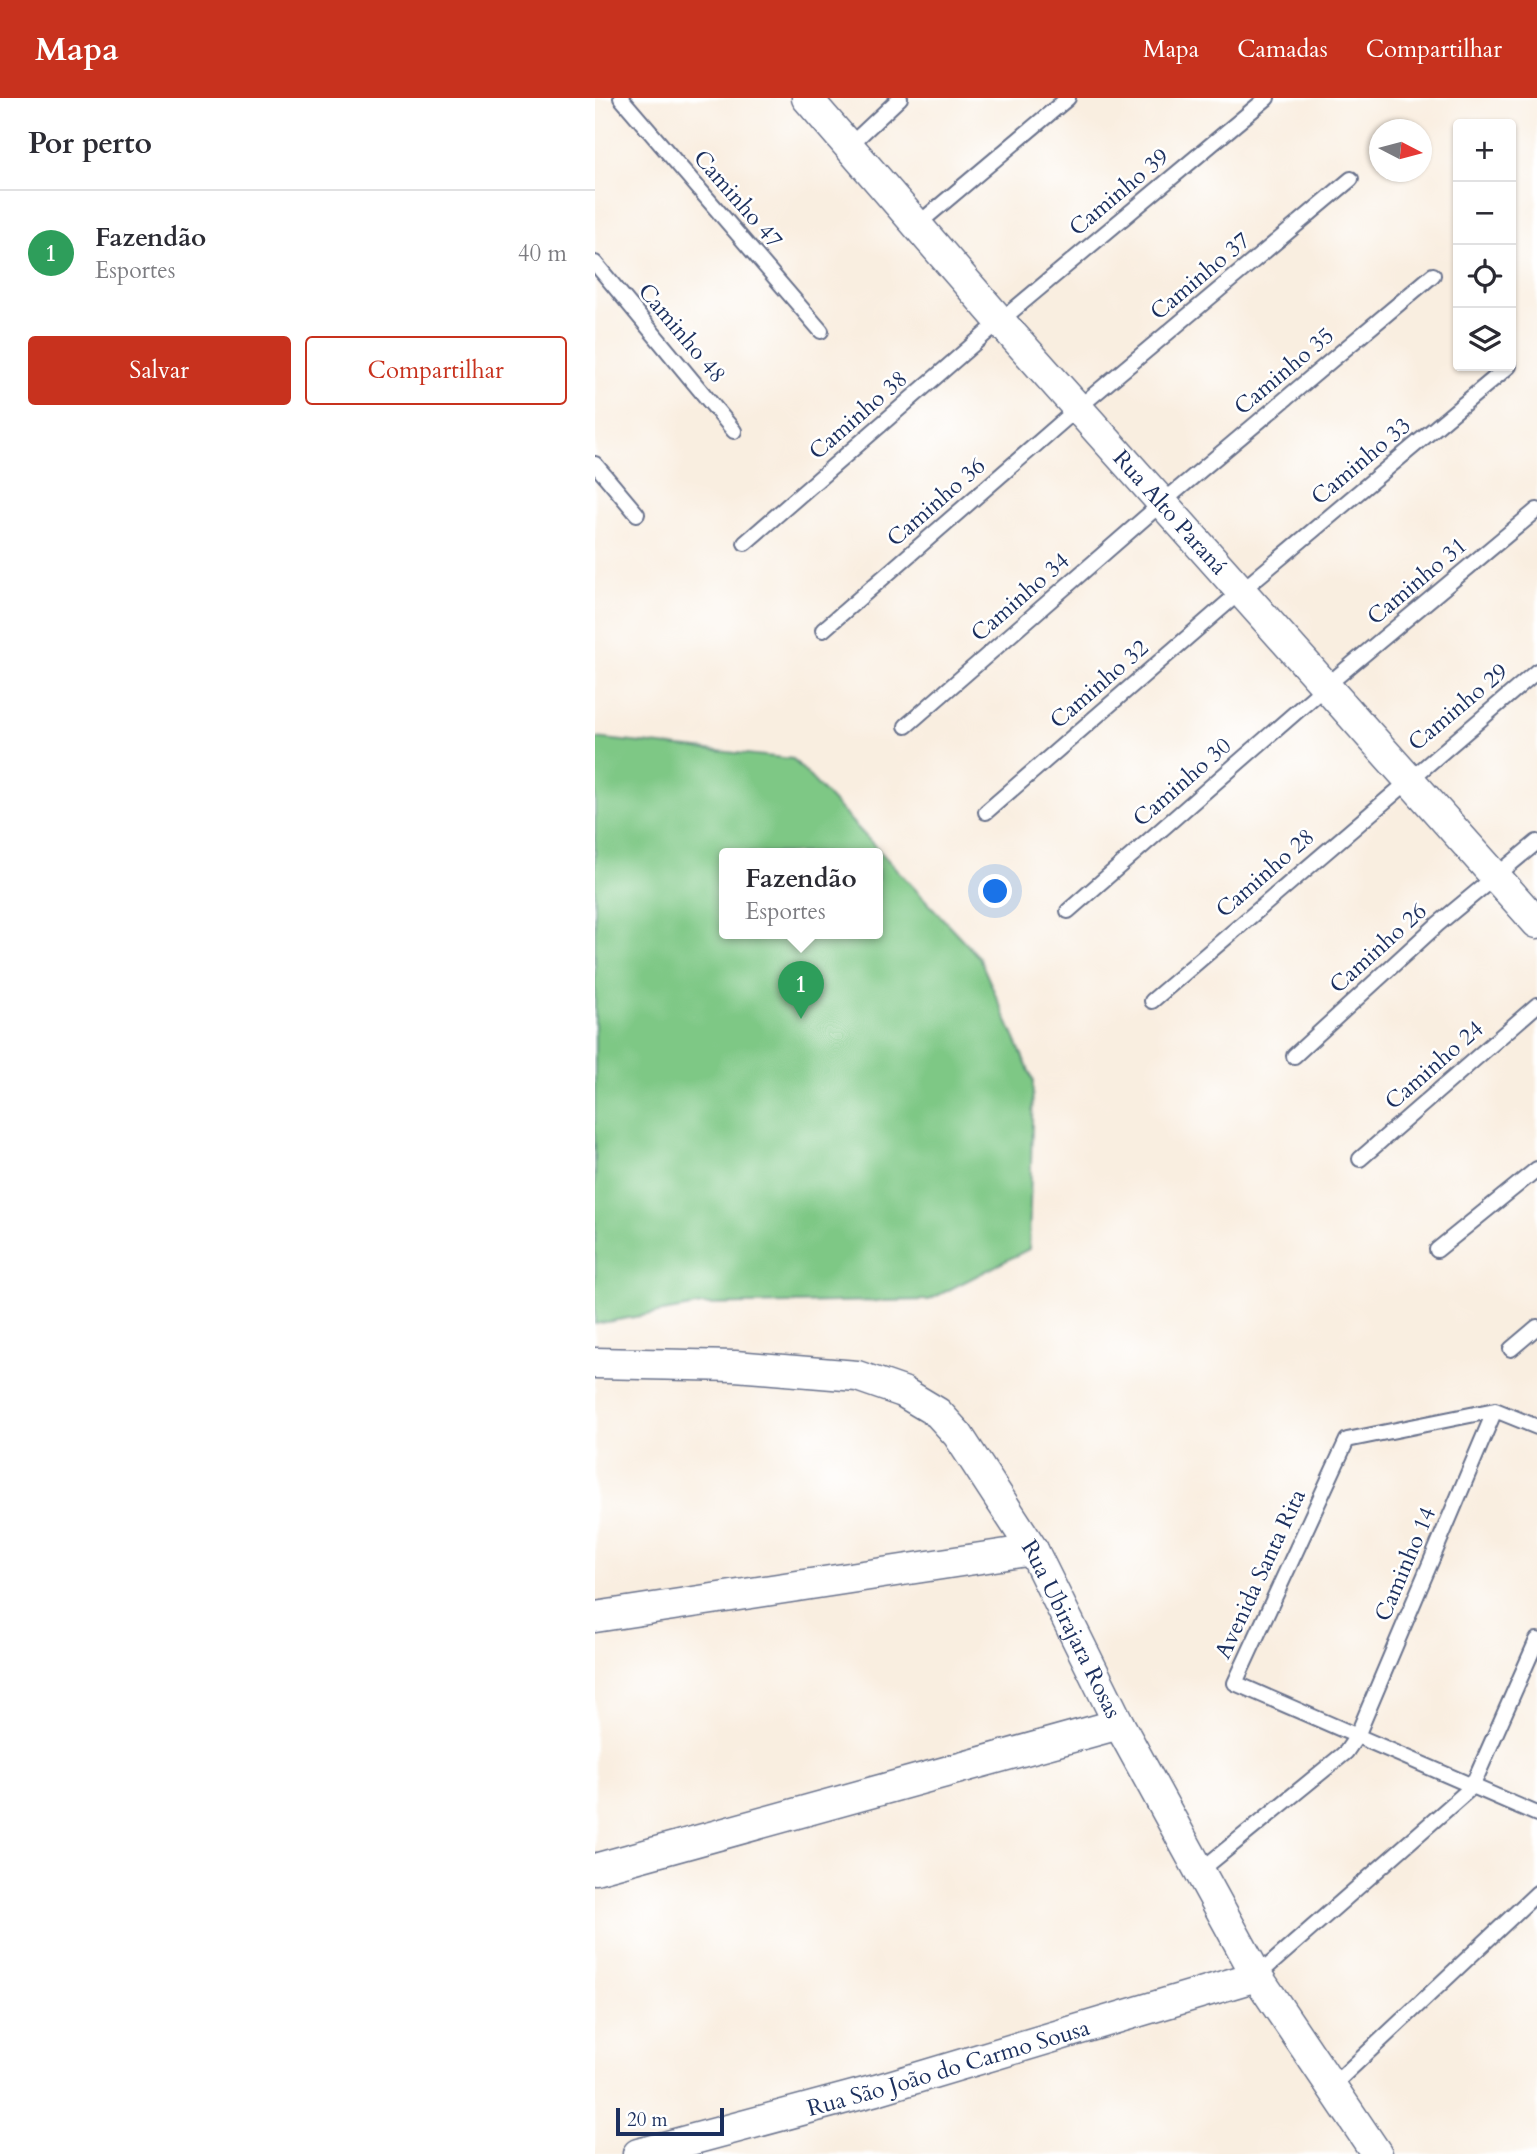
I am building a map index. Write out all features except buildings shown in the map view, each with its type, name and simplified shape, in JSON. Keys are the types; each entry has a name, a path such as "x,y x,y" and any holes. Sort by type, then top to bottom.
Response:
{"street":[{"name":"Rua Alto Paraná","path":"807,98 1000,321 1537,923"},
{"name":"Rua Ubirajara Rosas","path":"595,1363 736,1366 857,1376 903,1392 938,1413 958,1435 1033,1550 1119,1724 1257,1976 1377,2154"},
{"path":"595,1617 1033,1550"},
{"path":"595,1869 1119,1724"},
{"name":"Rua São João do Carmo Sousa","path":"638,2154 876,2090 1257,1976"}],"lane":[{"name":"Caminho 47","path":"621,98 821,331"},
{"path":"849,146 900,98"},
{"path":"917,225 1068,98"},
{"name":"Caminho 39","path":"1000,321 1267,98"},
{"name":"Caminho 37","path":"1078,408 1351,179"},
{"name":"Caminho 48","path":"595,263 734,431"},
{"name":"Caminho 35","path":"1163,502 1433,275"},
{"name":"Caminho 38","path":"745,543 1000,321"},
{"name":"Caminho 33","path":"1241,591 1503,371"},
{"name":"Caminho 36","path":"823,630 1078,408"},
{"path":"595,464 637,514"},
{"name":"Caminho 34","path":"906,726 1163,502"},
{"name":"Caminho 31","path":"1326,686 1537,510"},
{"name":"Caminho 32","path":"986,813 1241,591"},
{"name":"Caminho 29","path":"1408,779 1537,671"},
{"name":"Caminho 30","path":"1068,911 1326,686"},
{"name":"Caminho 28","path":"1152,1001 1408,779"},
{"name":"Caminho 26","path":"1294,1056 1438,924 1537,842"},
{"name":"Caminho 24","path":"1360,1159 1537,1005"},
{"path":"1437,1250 1537,1169"},
{"path":"1511,1349 1537,1327"},
{"path":"1496,1410 1537,1427"},
{"name":"Avenida Santa Rita","path":"1496,1410 1347,1440 1235,1683 1537,1814"},
{"name":"Caminho 14","path":"1200,1871 1346,1752 1357,1736 1496,1410"},
{"path":"1257,1976 1472,1787 1537,1640"},
{"path":"1331,2087 1537,1893"}],"green space":[{"path":"595,738 793,759 877,848 719,848 719,939 883,939 883,855 979,957 1033,1080 1029,1249 929,1300 702,1305 595,1324"}],"place":[{"name":"Fazendão","path":"801,1019"}]}
